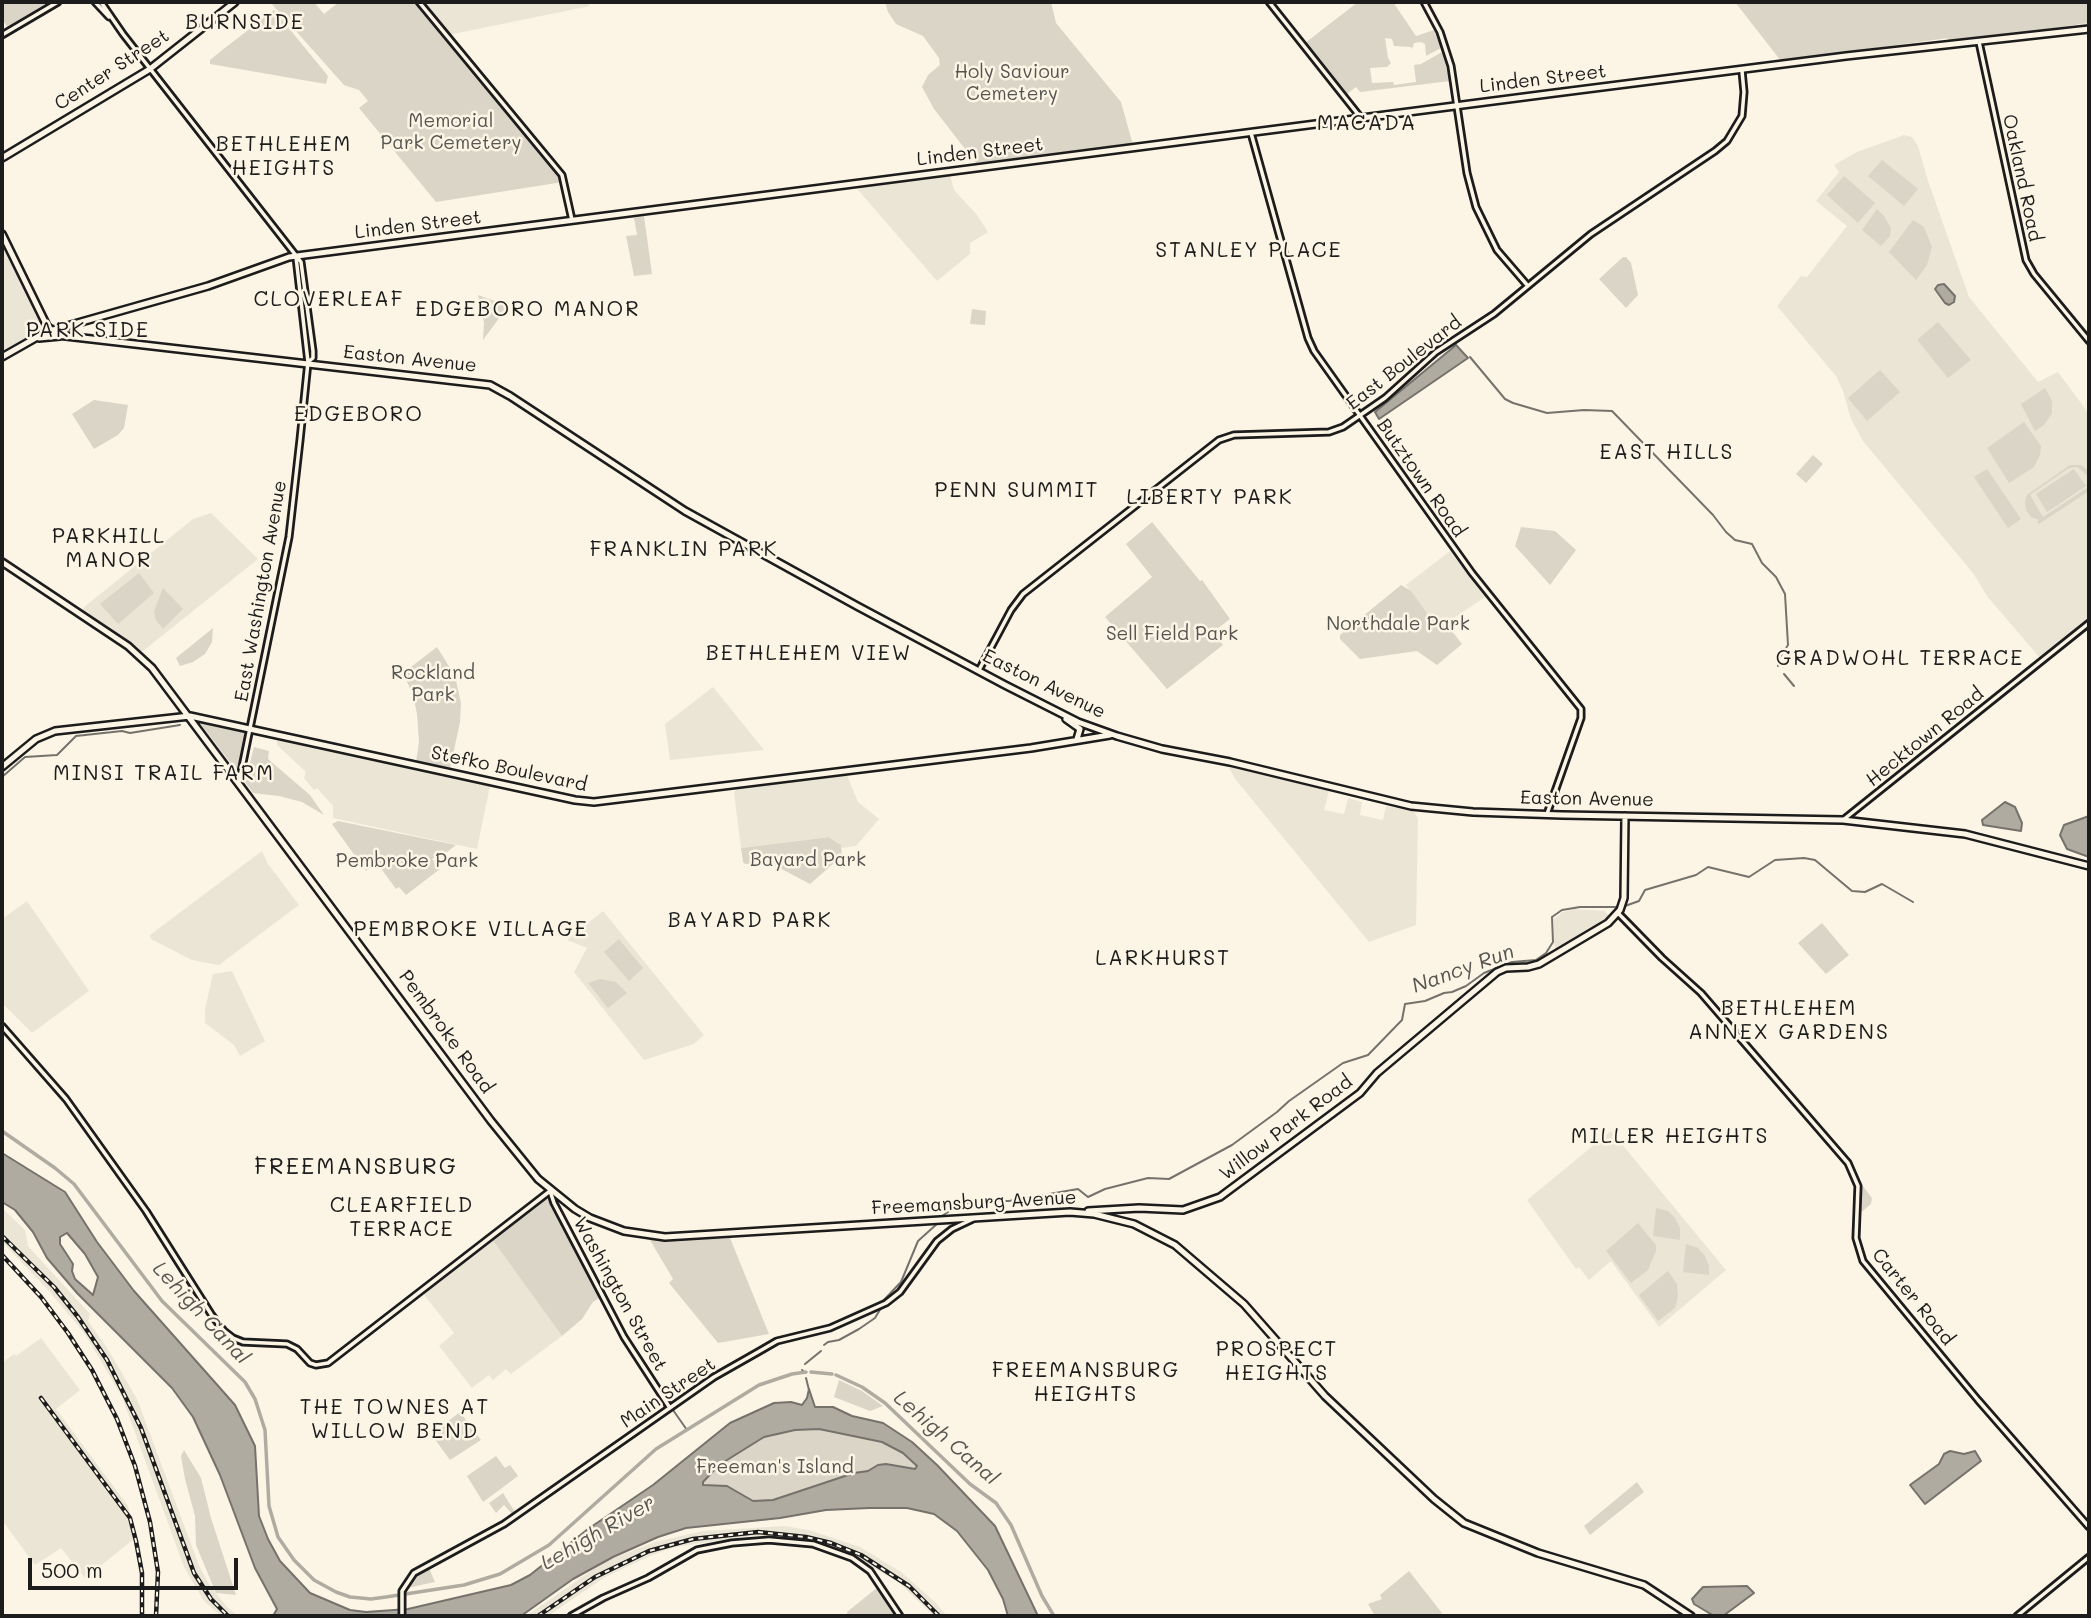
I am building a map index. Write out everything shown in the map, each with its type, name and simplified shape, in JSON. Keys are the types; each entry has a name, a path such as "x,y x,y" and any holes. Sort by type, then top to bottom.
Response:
{"main road":[{"name":"Center Street","path":"2,158 150,69 235,2"},
{"name":"Linden Street","path":"2,357 33,338 52,331 208,286 263,265 296,257 1344,120 2089,29"},
{"path":"2,234 52,331"},
{"name":"Easton Avenue","path":"52,331 60,336 474,381 495,387 685,511 857,606 1062,714 1162,749 1237,764 1394,804 1458,811 1843,820 1965,834 2089,866"},
{"path":"33,338 60,336"},
{"name":"Pembroke Road","path":"2,562 134,650 152,668 482,1109 550,1191"},
{"path":"1062,714 1078,727 1080,734 1077,739"},
{"name":"Stefko Boulevard","path":"2,767 36,739 55,731 190,716 590,802 1110,738 1113,734"},
{"name":"Stefko Boulevard","path":"1067,742 1113,734"},
{"path":"1620,909 1625,816"},
{"name":"Willow Park Road","path":"1070,1212 1139,1208 1180,1211 1204,1205 1220,1197 1360,1093 1377,1073 1497,972 1506,968 1539,964 1603,926 1620,909"},
{"name":"Freemansburg Avenue","path":"550,1191 590,1218 624,1231 657,1236 1070,1212 1116,1218 1145,1229 1180,1249 1251,1311 1325,1396 1434,1499 1464,1523 1538,1553 1644,1585 1691,1616"}],"street":[{"path":"2,35 58,2"},
{"path":"95,2 296,257"},
{"path":"101,2 111,19"},
{"path":"419,2 562,175 572,220"},
{"path":"1269,2 1361,118"},
{"path":"1424,2 1446,46 1458,106 1466,171 1478,211 1497,250 1528,286"},
{"name":"Oakland Road","path":"1979,42 2025,258 2034,274 2089,341"},
{"name":"East Boulevard","path":"979,670 1011,610 1023,594 1219,440 1234,435 1329,432 1343,428 1385,398 1436,352 1490,316 1591,234 1727,141 1742,116 1742,71"},
{"path":"1344,120 1351,113 1351,105"},
{"name":"Butztown Road","path":"1251,133 1308,338 1360,416 1489,596 1581,709 1581,718 1547,814"},
{"name":"East Washington Avenue","path":"239,782 289,537 309,362 296,257"},
{"name":"Hecktown Road","path":"1843,820 2089,623"},
{"name":"Carter Road","path":"1620,909 1662,958 1702,993 1847,1163 1857,1183 1856,1238 1863,1261 1978,1400 2089,1527"},
{"path":"2,1026 66,1099 226,1333 243,1342 287,1344 297,1349 309,1362 319,1366 331,1362 550,1191"},
{"name":"Washington Street","path":"550,1191 624,1337 670,1408"},
{"name":"Main Street","path":"402,1616 404,1585 418,1570 504,1524 717,1375 777,1341 830,1328 883,1304 900,1292 937,1241 951,1229 974,1218"},
{"path":"571,1616 697,1550 732,1543 769,1540 813,1544 852,1558 870,1572 900,1616"},
{"path":"2017,1616 2089,1557"}],"shaded area":[{"path":"420,2 586,2 590,6 448,35"},
{"path":"1904,135 1912,137 1918,146 1969,297 2038,382 2058,372 2089,414 2089,619 2044,659 2040,658 1987,596 1973,573 1863,441 1851,419 1836,376 1777,306 1801,276 1807,277 1847,226 1816,201 1839,172 1834,165 1857,152"},
{"path":"950,175 954,190 977,215 988,232 970,243 970,254 937,281 858,190 862,187"},
{"path":"2,240 47,326 2,353"},
{"path":"211,513 258,559 143,651 138,651 83,614 83,608 193,519"},
{"path":"1450,551 1485,597 1437,626 1406,585"},
{"path":"713,687 764,750 670,760 665,724"},
{"path":"277,740 490,786 477,849 333,818 333,806 317,788 314,790 304,778 306,772 277,745"},
{"path":"1227,765 1329,791 1324,810 1344,814 1348,798 1362,802 1360,815 1383,820 1386,806 1414,811 1418,819 1416,925 1369,942 1236,780"},
{"path":"847,775 858,802 879,819 856,846 842,848 829,837 741,848 734,793 736,789"},
{"path":"262,851 268,864 299,905 219,965 192,960 151,939 150,935"},
{"path":"27,901 89,991 32,1033 2,1003 2,919"},
{"path":"1575,909 1605,911 1611,919 1557,951 1554,944 1554,919 1563,912"},
{"path":"603,911 704,1035 694,1044 644,1060 574,972 587,948 567,940"},
{"path":"232,971 265,1041 240,1056 234,1045 205,1023 205,1009 213,974"},
{"path":"1611,1131 1726,1270 1659,1327 1611,1261 1589,1280 1579,1267 1576,1269 1527,1200"},
{"path":"2,1208 25,1230 28,1246 90,1314 88,1321 137,1399 200,1568 211,1587 238,1616 221,1616 204,1601 184,1567 122,1397 85,1334 2,1242"},
{"path":"491,1238 562,1336 511,1374 506,1369 493,1380 489,1375 472,1388 439,1346 454,1333 422,1292"},
{"path":"41,1338 80,1390 56,1409 128,1506 130,1515 127,1518 134,1539 85,1578 61,1548 35,1565 2,1520 2,1363"},
{"path":"784,1526 809,1530 860,1547 901,1572 947,1616 934,1616 897,1581 844,1552 813,1542 750,1536 675,1547 605,1577 548,1616 526,1616 604,1562 655,1542 703,1531"}],"green space":[{"path":"2,2 49,2 7,27 2,18"},
{"name":"Memorial Park Cemetery","path":"270,2 314,2 324,14 339,2 414,2 563,182 436,202 359,108 368,101 359,90 344,85"},
{"name":"Holy Saviour Cemetery","path":"885,2 1051,2 1056,23 1121,102 1133,145 976,163 934,109 922,87 928,75 940,65 939,58 923,36 896,24"},
{"path":"1358,2 1393,2 1416,36 1434,30 1441,48 1426,56 1425,44 1421,42 1414,43 1412,49 1394,46 1392,39 1385,38 1391,63 1387,67 1370,68 1372,83 1393,82 1394,85 1416,82 1414,65 1442,52 1450,81 1360,92 1356,87 1347,94 1305,43"},
{"path":"1735,2 2089,2 2089,23 1978,39 1949,42 1948,38 1781,61"},
{"path":"274,10 328,76 326,84 210,64 210,60"},
{"path":"1882,160 1918,189 1904,206 1868,176"},
{"path":"1844,176 1875,203 1858,223 1827,195"},
{"path":"1877,209 1891,228 1890,236 1881,246 1862,230"},
{"path":"644,216 652,274 634,276 626,236 637,235 634,218"},
{"path":"1913,220 1924,227 1932,247 1927,265 1916,280 1889,252"},
{"path":"1623,257 1631,263 1638,295 1626,308 1599,279"},
{"path":"478,295 508,306 483,340 484,323"},
{"path":"972,309 986,311 985,325 970,324"},
{"path":"1938,322 1971,360 1948,378 1918,341"},
{"path":"1880,370 1900,392 1867,421 1848,398"},
{"path":"2045,388 2052,401 2052,413 2044,425 2035,431 2021,404"},
{"path":"94,400 128,405 124,428 118,435 94,449 72,414"},
{"path":"2024,422 2041,446 2040,455 2034,467 2009,483 1987,448"},
{"path":"1813,455 1823,464 1806,483 1796,474"},
{"path":"2070,465 2081,465 2089,471 2089,491 2039,524 2039,520 2031,517 2026,510 2027,495","holes":["2077,467 2087,475 2087,488 2043,517 2030,495 2069,468"]},
{"path":"1987,469 2021,519 2008,528 1974,477"},
{"path":"2074,469 2086,486 2047,512 2036,494"},
{"name":"Sell Field Park","path":"1152,522 1200,581 1202,580 1230,619 1213,632 1223,645 1167,689 1105,617 1152,577 1126,544"},
{"path":"1521,527 1555,531 1576,550 1550,585 1515,546"},
{"path":"139,573 154,593 118,624 100,604"},
{"name":"Northdale Park","path":"1401,585 1411,591 1430,617 1436,613 1442,621 1437,626 1444,621 1462,644 1437,665 1417,651 1360,659 1340,639 1340,635"},
{"path":"163,588 183,609 163,629 156,620 154,611"},
{"path":"213,628 212,642 205,654 180,666 176,658"},
{"name":"Rockland Park","path":"437,647 455,676 461,703 460,722 450,769 416,762 419,742 417,714 413,695 403,673"},
{"path":"200,723 245,732 238,773"},
{"path":"254,747 269,751 268,759 310,795 324,815 302,802 253,793 245,782"},
{"name":"Pembroke Park","path":"338,821 456,845 438,859 432,859 440,869 406,895 399,887 396,889 377,863 366,871 332,824"},
{"name":"Bayard Park","path":"829,837 841,845 842,856 810,884 774,865 743,862 741,848"},
{"path":"1822,923 1849,955 1826,974 1798,943"},
{"path":"619,939 643,968 629,981 604,952"},
{"path":"600,979 616,982 627,993 608,1008 588,983"},
{"path":"1859,1181 1872,1198 1871,1204 1859,1214"},
{"path":"545,1196 557,1213 601,1297 593,1302 582,1319 562,1336 491,1238"},
{"path":"1656,1208 1668,1211 1675,1218 1680,1228 1680,1240 1653,1236"},
{"path":"1638,1223 1656,1245 1656,1251 1648,1270 1631,1283 1606,1251"},
{"path":"730,1238 769,1334 718,1343 669,1283 673,1279 650,1240"},
{"path":"1686,1244 1698,1248 1705,1256 1709,1275 1683,1272"},
{"path":"1668,1271 1677,1284 1678,1296 1675,1308 1658,1321 1639,1295"},
{"path":"839,1380 862,1391 883,1406 870,1411 834,1397"},
{"path":"460,1412 481,1440 450,1460 431,1434"},
{"name":"Freeman's Island","path":"819,1429 882,1442 903,1453 917,1466 916,1469 878,1465 868,1471 854,1473 773,1500 753,1501 727,1486 703,1485 719,1465 764,1437 795,1430"},
{"path":"184,1450 201,1478 236,1595 216,1593 196,1545 195,1516 181,1456"},
{"path":"496,1456 505,1468 510,1465 518,1476 483,1502 467,1476"},
{"path":"1637,1482 1644,1492 1590,1535 1584,1526"},
{"path":"503,1493 515,1512 512,1514 504,1505 496,1513 489,1503"},
{"path":"429,1568 435,1582 407,1588 415,1576"},
{"path":"1409,1571 1442,1613 1437,1616 1375,1616 1368,1604 1382,1599 1380,1595"},
{"path":"878,1587 897,1616 848,1616 847,1612"}],"water":[{"path":"1944,284 1955,296 1954,302 1949,305 1935,289"},
{"path":"1456,345 1468,358 1379,419 1375,412"},
{"path":"2005,802 2015,807 2022,823 2021,831 1983,825 1982,820"},
{"path":"2089,816 2089,857 2067,849 2060,835 2064,825"},
{"name":"Lehigh River","path":"2,1153 65,1192 97,1242 134,1291 235,1405 255,1446 259,1516 280,1561 310,1593 350,1610 366,1612 408,1609 511,1585 530,1575 588,1529 653,1485 730,1423 774,1403 791,1402 802,1405 809,1389 815,1407 833,1407 852,1416 883,1423 912,1442 937,1465 995,1526 1038,1616 1008,1616 1003,1599 988,1570 957,1531 934,1514 907,1508 869,1508 826,1510 686,1528 613,1557 573,1579 521,1616 273,1616 277,1609 255,1568 220,1475 193,1417 172,1388 77,1293 47,1258 33,1232 15,1210 2,1202","holes":["67,1233 85,1254 98,1277 93,1295 75,1279 73,1264 60,1244 60,1237","819,1429 882,1442 903,1453 917,1466 915,1469 878,1465 868,1471 854,1473 773,1500 753,1501 727,1486 703,1485 719,1465 764,1437 795,1430"]},
{"path":"1950,1451 1964,1454 1975,1451 1981,1461 1925,1504 1910,1485 1939,1464 1944,1454"},
{"path":"1747,1586 1754,1593 1723,1616 1714,1616 1694,1604 1692,1599 1703,1587"}],"waterway":[{"path":"1470,357 1505,399 1513,403 1547,413 1612,411 1713,515 1726,532 1735,540 1752,544 1762,563 1776,577 1785,594 1788,645 1778,660 1778,666"},
{"path":"1784,674 1794,686"},
{"path":"2,777 25,757 57,755 76,736 122,731 130,733 180,725"},
{"name":"Nancy Run","path":"1625,906 1639,901 1645,890 1696,875 1708,867 1749,877 1775,860 1804,858 1815,860 1852,891 1865,892 1882,884 1913,902"},
{"name":"Nancy Run","path":"942,1216 957,1206 976,1201 1009,1201 1078,1189 1088,1197 1105,1189 1148,1178 1169,1179 1232,1145 1343,1063 1368,1055 1402,1020 1405,1004 1452,992 1484,973 1512,962 1536,960 1546,953 1553,942 1552,917 1562,910 1619,907"},
{"name":"Lehigh Canal","path":"2,1131 74,1184 162,1301 245,1382 255,1399 265,1430 269,1506 278,1537 294,1560 314,1580 350,1597 386,1597 464,1585 500,1574 549,1545 656,1449 759,1385 806,1372"},
{"name":"Nancy Run","path":"881,1303 901,1282 918,1241 938,1223"},
{"name":"Nancy Run","path":"824,1345 859,1329 875,1318 881,1308"},
{"name":"Nancy Run","path":"805,1364 821,1351"},
{"name":"Nancy Run","path":"802,1370 805,1373"},
{"name":"Lehigh Canal","path":"811,1372 832,1374"},
{"name":"Lehigh Canal","path":"836,1375 862,1387 885,1403 970,1484 996,1503 1011,1525 1042,1596 1054,1616"},
{"name":"Nancy Run","path":"806,1378 809,1390"},
{"path":"673,1410 687,1430"}],"railway":[{"path":"2,1236 54,1287 107,1360 141,1428 194,1573 211,1599 228,1616"},
{"path":"2,1255 41,1297 68,1333 92,1370 117,1419 135,1466 150,1522 158,1572 156,1616"},
{"path":"41,1398 130,1518 142,1573 142,1616"},
{"path":"538,1616 595,1577 649,1551 693,1539 758,1532 806,1537 861,1555 909,1586 939,1616"}],"district":[{"name":"BURNSIDE","path":"245,23"},
{"name":"MACADA","path":"1367,124"},
{"name":"BETHLEHEM HEIGHTS","path":"284,157"},
{"name":"STANLEY PLACE","path":"1249,251"},
{"name":"CLOVERLEAF","path":"329,300"},
{"name":"EDGEBORO MANOR","path":"528,310"},
{"name":"PARK SIDE","path":"88,331"},
{"name":"EDGEBORO","path":"359,415"},
{"name":"EAST HILLS","path":"1667,453"},
{"name":"PENN SUMMIT","path":"1017,491"},
{"name":"LIBERTY PARK","path":"1210,498"},
{"name":"PARKHILL MANOR","path":"109,549"},
{"name":"FRANKLIN PARK","path":"684,550"},
{"name":"BETHLEHEM VIEW","path":"809,654"},
{"name":"GRADWOHL TERRACE","path":"1900,659"},
{"name":"MINSI TRAIL FARM","path":"164,774"},
{"name":"BAYARD PARK","path":"750,921"},
{"name":"PEMBROKE VILLAGE","path":"471,930"},
{"name":"LARKHURST","path":"1163,959"},
{"name":"BETHLEHEM ANNEX GARDENS","path":"1789,1021"},
{"name":"MILLER HEIGHTS","path":"1670,1137"},
{"name":"FREEMANSBURG","path":"356,1167"},
{"name":"CLEARFIELD TERRACE","path":"402,1218"},
{"name":"PROSPECT HEIGHTS","path":"1277,1362"},
{"name":"FREEMANSBURG HEIGHTS","path":"1086,1383"},
{"name":"THE TOWNES AT WILLOW BEND","path":"395,1420"}]}
